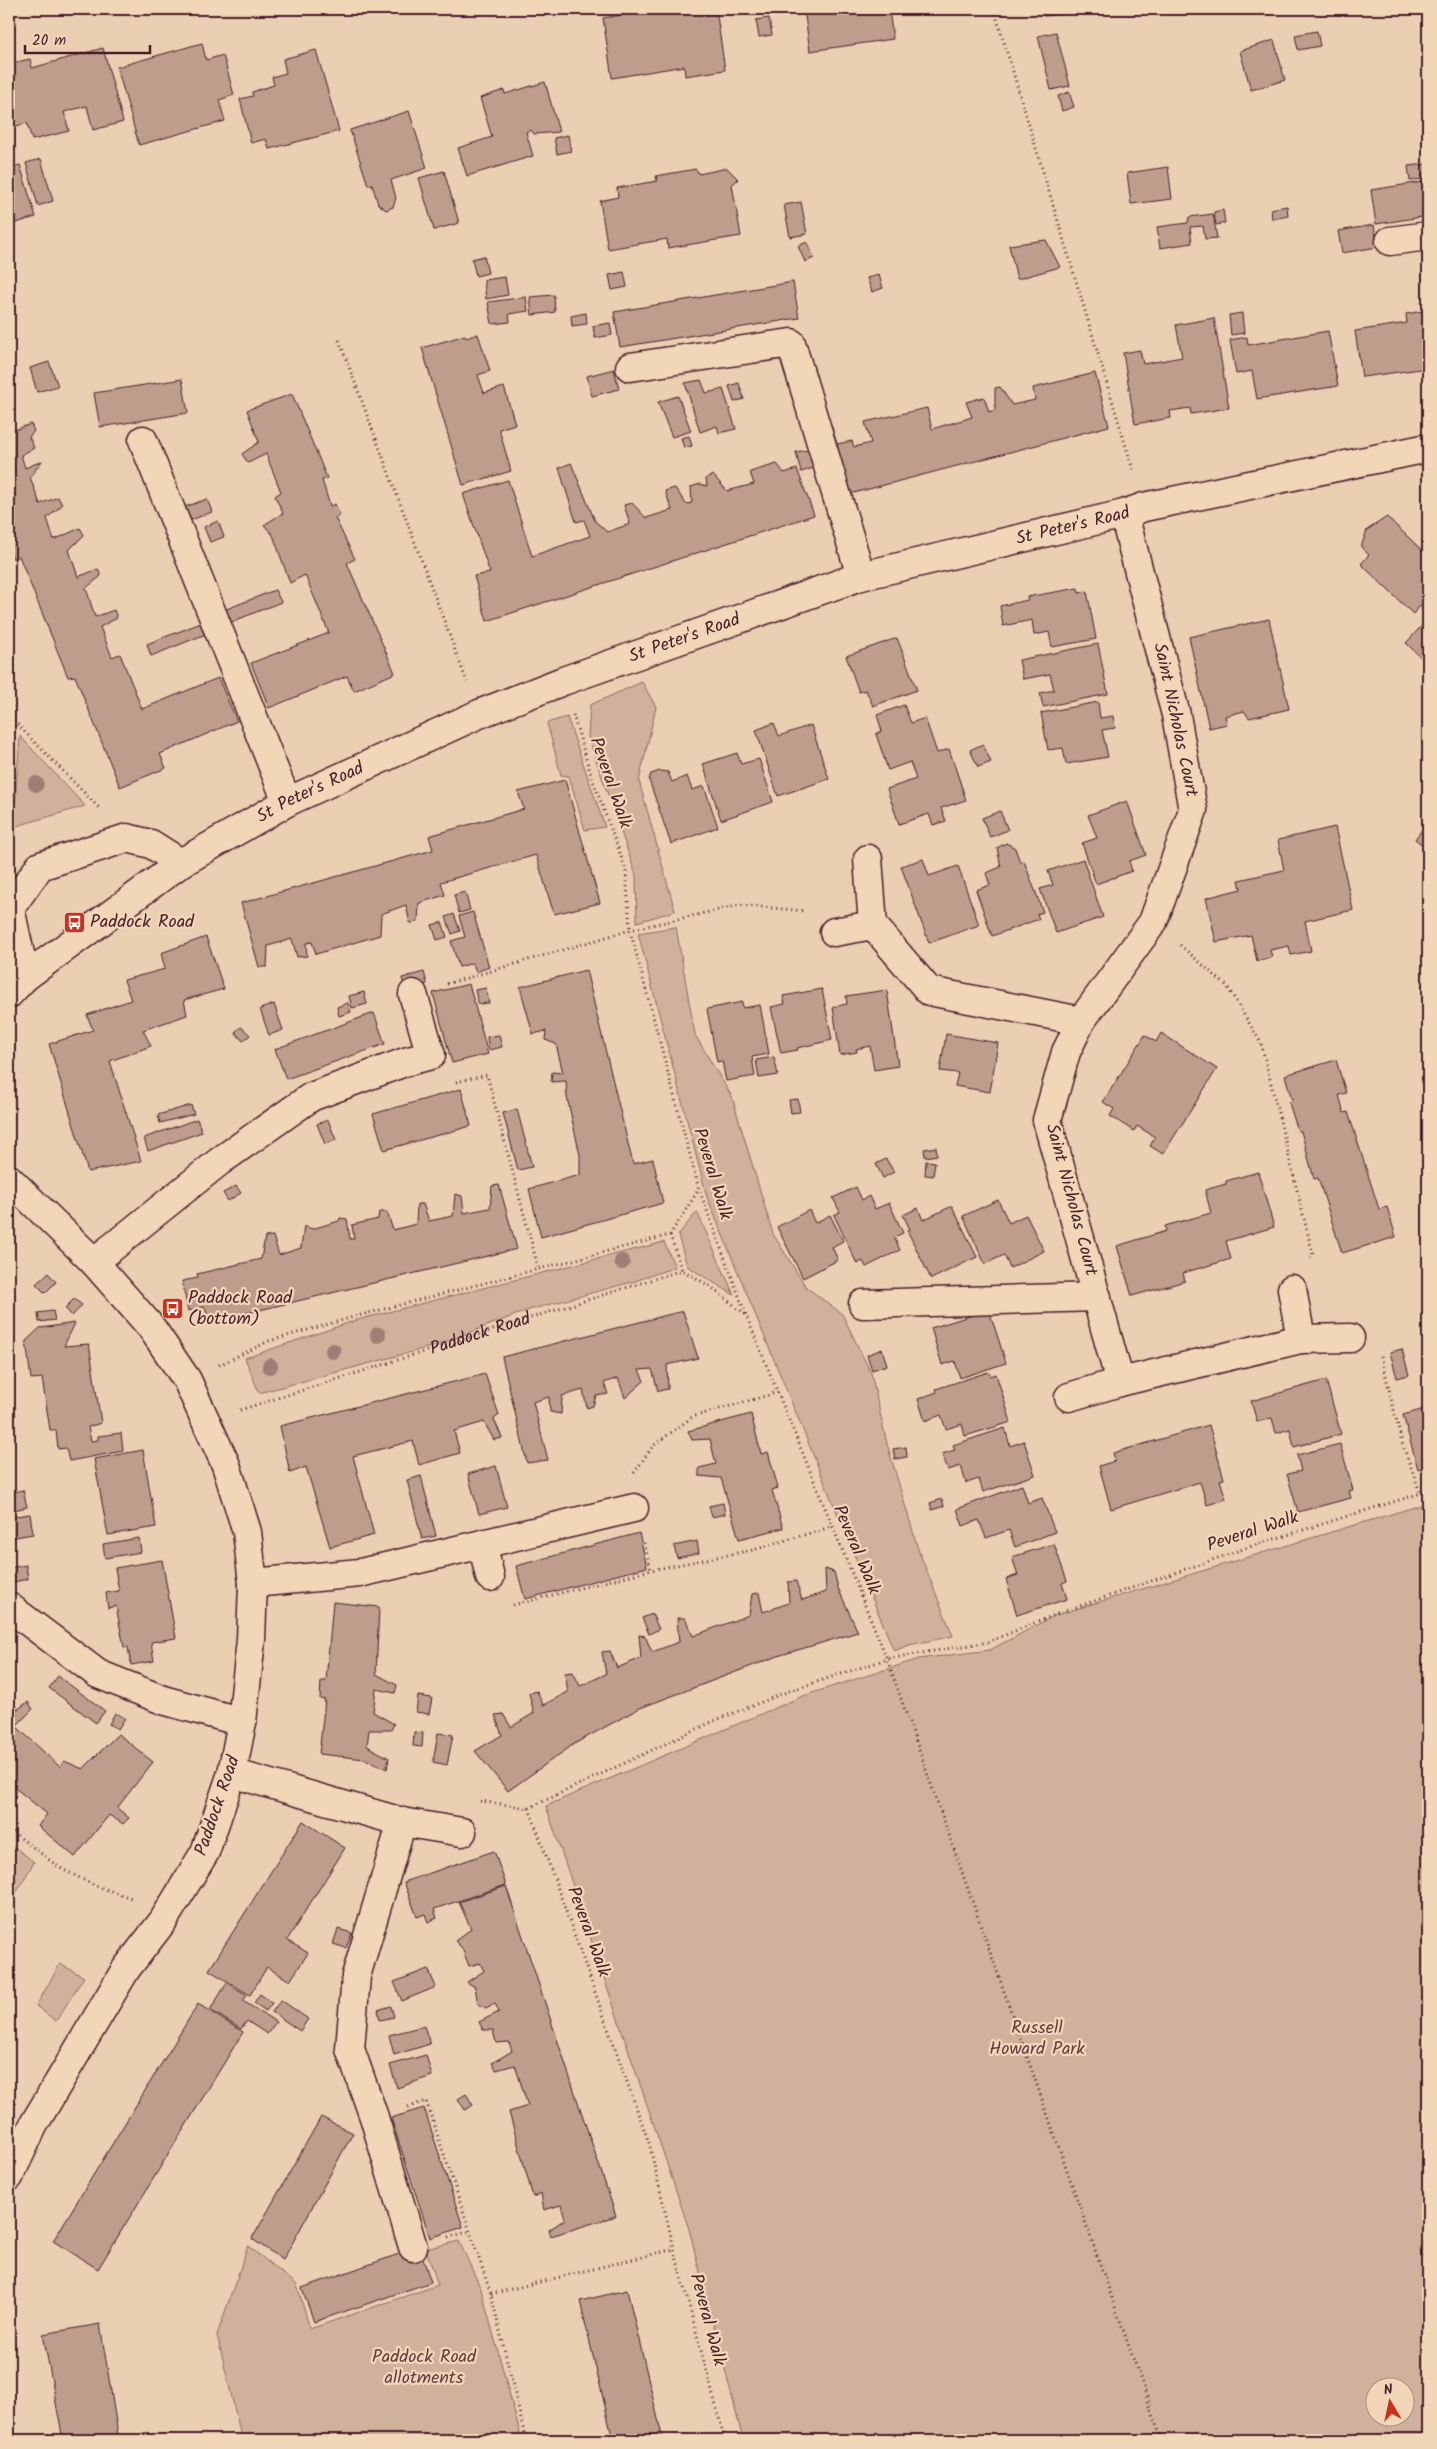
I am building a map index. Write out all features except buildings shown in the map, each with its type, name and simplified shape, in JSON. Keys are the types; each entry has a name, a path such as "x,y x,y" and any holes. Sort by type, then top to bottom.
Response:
{"street":[{"path":"1390,241 1428,236"},
{"path":"630,367 791,343 861,576"},
{"path":"143,439 287,802"},
{"name":"St Peter's Road","path":"17,985 181,863 287,802 479,714 563,681 861,576 1134,510 1428,448"},
{"name":"Saint Nicholas Court","path":"1120,1382 1047,1120 1066,1052 1080,1021 1153,922 1193,810 1176,715 1134,510"},
{"path":"17,985 10,908 40,866 127,838 151,844 181,863"},
{"path":"868,859 873,925 929,991 1080,1021"},
{"path":"834,932 873,925"},
{"path":"94,1262 220,1161 312,1097 405,1062 431,1055 413,994"},
{"name":"Paddock Road","path":"9,1179 94,1262 151,1327 187,1380 226,1465 246,1532 253,1583 251,1640 242,1722 232,1773 206,1852 163,1921 126,1969 34,2124 9,2178"},
{"path":"1292,1289 1301,1339"},
{"path":"863,1304 1097,1297"},
{"path":"1069,1397 1120,1382 1301,1339 1350,1338"},
{"path":"253,1583 360,1573 483,1546 634,1508"},
{"path":"483,1546 490,1578"},
{"path":"9,1607 98,1674 163,1700 242,1722"},
{"path":"232,1773 402,1822 462,1832"},
{"path":"402,1822 356,1976 350,2049 374,2117 413,2247"}],"path":[{"path":"994,9 1134,510"},
{"path":"339,340 479,714"},
{"name":"Peveral Walk","path":"563,681 592,778 626,870 630,930 699,1189 746,1315 831,1527 887,1659"},
{"path":"9,687 14,721 9,766"},
{"path":"14,721 127,838"},
{"path":"413,994 630,930 740,905 829,914 834,932"},
{"path":"1153,922 1227,986 1261,1043 1313,1255 1292,1289"},
{"path":"431,1055 440,1086 487,1075 538,1267"},
{"path":"187,1380 269,1342 538,1267 670,1235 699,1189"},
{"path":"670,1235 682,1270 710,1286 746,1315"},
{"name":"Paddock Road","path":"205,1421 682,1270"},
{"path":"1350,1338 1381,1353 1402,1443 1420,1492"},
{"path":"651,1570 628,1482 653,1446 692,1417 778,1392"},
{"name":"Peveral Walk","path":"725,2440 674,2249 649,2143 529,1808 716,1720 792,1690 887,1659 988,1642 1057,1614 1252,1546 1428,1491"},
{"path":"505,1607 651,1570 753,1550 831,1527"},
{"path":"887,1659 1162,2440"},
{"path":"9,1830 60,1868 94,1885 136,1900 163,1921"},
{"path":"374,2117 426,2101 491,2294 526,2440"},
{"path":"491,2294 674,2249"}],"green space":[{"path":"642,682 656,707 639,781 675,911 637,922 636,875 588,737 590,705"},
{"path":"567,717 605,827 585,830 569,776 561,775 547,723"},
{"path":"20,736 85,806 13,827"},
{"path":"676,927 695,1035 732,1097 773,1234 806,1287 842,1314 871,1373 887,1444 919,1552 953,1636 909,1645 894,1651 707,1197 638,933"},
{"path":"697,1212 734,1295 687,1266 678,1235"},
{"path":"664,1242 675,1267 635,1281 529,1310 434,1346 259,1393 245,1358 357,1320"},
{"name":"Russell Howard Park","path":"1428,1503 1428,2440 743,2440 689,2229 546,1806 803,1696 919,1659 990,1650 1056,1615"},
{"path":"9,1843 34,1862 9,1905"},
{"path":"60,1964 84,1977 56,2021 36,2006"},
{"name":"Paddock Road allotments","path":"459,2241 481,2289 522,2440 242,2440 217,2335 248,2246 297,2285 310,2329 438,2285 426,2249"}],"place":[{"name":"Paddock Road","path":"74,922"},
{"name":"Paddock Road (bottom)","path":"172,1308"}]}
